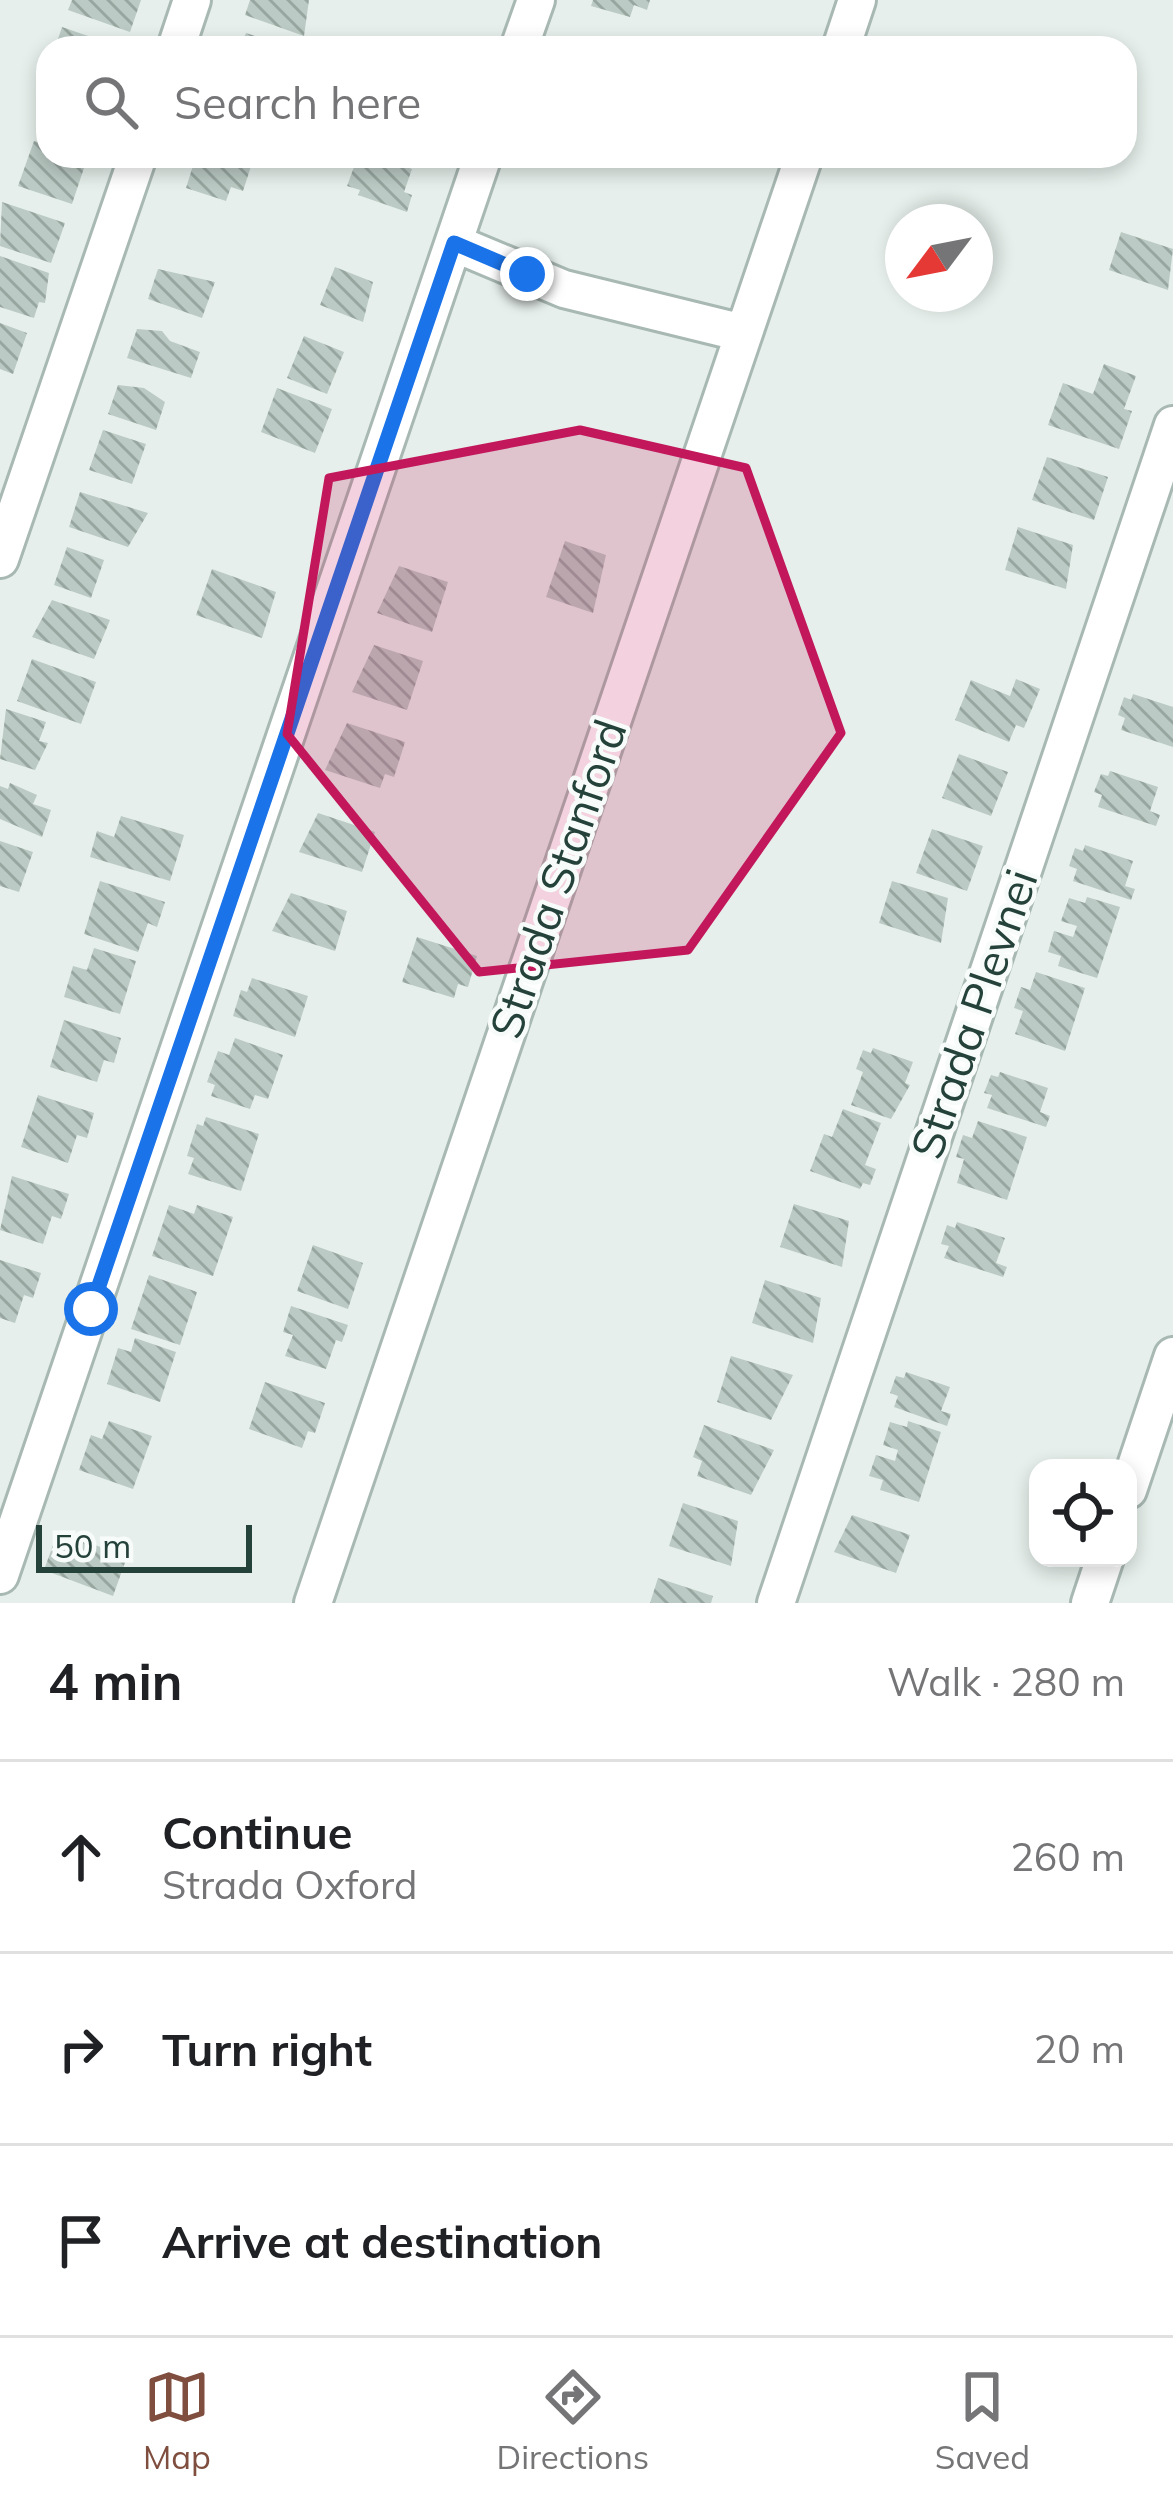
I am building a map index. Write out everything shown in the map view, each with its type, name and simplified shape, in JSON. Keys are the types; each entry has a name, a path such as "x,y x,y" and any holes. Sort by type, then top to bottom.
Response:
{"street":[{"path":"180,36 192,0"},
{"path":"523,36 536,0"},
{"path":"845,36 857,0"},
{"path":"0,559 134,168"},
{"path":"0,1575 479,168"},
{"name":"Strada Stanford","path":"313,1603 800,168"},
{"path":"454,243 564,289 743,333"},
{"name":"Strada Plevnei","path":"776,1603 1173,425"},
{"path":"1137,1463 1173,1356"},
{"path":"1090,1603 1102,1567"}],"highlighted area":[{"path":"580,430 746,468 841,733 688,950 479,972 287,734 329,478"}],"building":[{"path":"72,0 141,0 130,32 68,10"},
{"path":"250,0 309,0 304,36 245,15"},
{"path":"593,0 650,0 647,10 634,5 630,17 591,6"},
{"path":"62,27 88,36 59,36"},
{"path":"34,141 36,168 84,168 72,204 18,186"},
{"path":"192,168 250,168 243,191 231,187 226,201 186,188"},
{"path":"354,168 412,169 404,192 412,195 407,212 358,195 360,190 347,186"},
{"path":"2,202 65,223 51,263 0,246"},
{"path":"1121,232 1173,249 1168,290 1109,270"},
{"path":"0,256 49,273 45,303 39,302 34,318 0,307"},
{"path":"335,267 373,282 363,322 320,305"},
{"path":"158,269 215,282 202,318 148,299"},
{"path":"0,323 27,333 13,374 0,369"},
{"path":"137,329 162,331 170,341 200,352 191,378 127,358"},
{"path":"304,336 344,352 327,394 287,378"},
{"path":"1104,364 1136,376 1124,409 1132,411 1119,449 1048,425 1063,383 1093,394"},
{"path":"118,385 144,388 165,402 156,430 108,414"},
{"path":"277,388 332,409 315,453 261,432"},
{"path":"103,430 146,444 132,484 89,470"},
{"path":"1047,457 1108,477 1094,520 1032,500"},
{"path":"80,492 148,513 128,547 69,527"},
{"path":"1018,527 1073,545 1066,589 1005,570"},
{"path":"565,541 606,555 593,613 546,597"},
{"path":"67,547 104,560 91,598 54,585"},
{"path":"399,566 448,582 432,632 377,613"},
{"path":"212,569 276,592 262,638 196,615"},
{"path":"52,600 110,620 94,659 32,637"},
{"path":"374,645 423,661 407,710 352,692"},
{"path":"32,659 96,682 81,724 17,701"},
{"path":"1016,679 1040,689 1024,728 1016,725 1009,742 955,720 971,680 1010,696"},
{"path":"1133,694 1173,707 1173,747 1121,730 1125,718 1118,715 1124,697 1131,700"},
{"path":"6,709 46,722 39,741 48,743 35,770 0,759"},
{"path":"347,723 405,742 394,777 385,774 380,788 325,770"},
{"path":"959,754 1008,772 991,816 942,798"},
{"path":"1110,771 1158,787 1150,811 1160,815 1156,826 1098,807 1102,795 1094,792 1101,774 1108,776"},
{"path":"10,783 37,795 33,804 51,810 42,837 0,819 0,786 8,789"},
{"path":"318,813 375,832 362,872 299,852"},
{"path":"121,816 184,835 170,881 90,857 97,831 114,837"},
{"path":"932,829 983,846 967,891 916,873"},
{"path":"0,841 33,852 19,892 0,886"},
{"path":"1085,845 1133,861 1125,886 1135,889 1131,900 1073,881 1077,869 1069,866 1075,848 1083,851"},
{"path":"100,881 165,902 157,927 148,923 138,952 84,934"},
{"path":"892,881 948,898 941,943 879,923"},
{"path":"291,893 347,911 335,951 272,931"},
{"path":"1087,897 1120,907 1097,978 1058,966 1061,956 1048,952 1054,931 1073,937 1077,926 1061,921 1069,898 1085,903"},
{"path":"417,937 477,956 468,987 458,984 454,998 402,982"},
{"path":"94,948 136,961 120,1014 64,997 73,966 87,970"},
{"path":"1036,972 1085,988 1065,1051 1015,1034 1023,1011 1014,1008 1021,987 1030,990"},
{"path":"252,978 308,996 295,1037 233,1016 241,990 247,992"},
{"path":"64,1020 121,1038 114,1063 104,1060 97,1082 50,1067"},
{"path":"235,1038 283,1055 268,1099 255,1095 250,1109 211,1096 215,1085 207,1082 218,1051 229,1055"},
{"path":"873,1048 913,1062 905,1083 910,1085 891,1119 851,1105 863,1072 856,1069 863,1050 871,1053"},
{"path":"1000,1072 1048,1088 1040,1112 1050,1116 1046,1127 987,1108 992,1095 984,1093 991,1075 998,1077"},
{"path":"38,1095 94,1113 87,1138 77,1135 68,1163 21,1147"},
{"path":"843,1109 881,1123 865,1165 876,1169 870,1185 863,1183 860,1189 810,1171 824,1134 832,1137"},
{"path":"206,1117 259,1134 241,1191 188,1174 194,1158 187,1156 197,1124 203,1126"},
{"path":"978,1121 1027,1137 1007,1200 957,1183 964,1159 956,1157 963,1135 972,1138"},
{"path":"12,1176 69,1194 61,1219 52,1216 43,1244 0,1230"},
{"path":"794,1204 849,1221 842,1267 780,1247"},
{"path":"169,1205 194,1214 197,1205 233,1217 213,1276 152,1256"},
{"path":"957,1222 1005,1238 996,1263 1007,1267 1003,1277 944,1258 949,1246 941,1244 947,1225 955,1228"},
{"path":"313,1245 363,1263 348,1309 297,1291"},
{"path":"0,1260 41,1273 33,1298 24,1295 15,1323 0,1318"},
{"path":"149,1275 197,1292 180,1345 131,1329"},
{"path":"765,1280 821,1298 813,1343 752,1323"},
{"path":"291,1306 348,1325 342,1342 336,1340 326,1369 285,1356 293,1335 283,1332"},
{"path":"135,1338 176,1352 160,1402 107,1384 118,1348 131,1352"},
{"path":"731,1356 793,1375 771,1420 717,1402"},
{"path":"906,1372 950,1387 941,1411 951,1414 947,1426 894,1407 898,1396 890,1393 896,1376 904,1378"},
{"path":"265,1382 325,1403 315,1433 308,1431 302,1448 249,1429"},
{"path":"109,1421 152,1436 133,1489 79,1470 91,1435 102,1439"},
{"path":"908,1421 941,1432 919,1502 880,1490 883,1480 869,1476 876,1455 895,1461 898,1450 883,1445 890,1422 907,1427"},
{"path":"704,1425 774,1450 751,1495 697,1476 702,1461 693,1457"},
{"path":"683,1503 738,1521 731,1566 669,1546"},
{"path":"852,1515 910,1535 896,1573 834,1552"},
{"path":"58,1531 127,1557 113,1596 44,1570"},
{"path":"658,1578 713,1596 711,1603 650,1603"}],"route":[{"path":"91,1309 454,243 527,274"}]}
